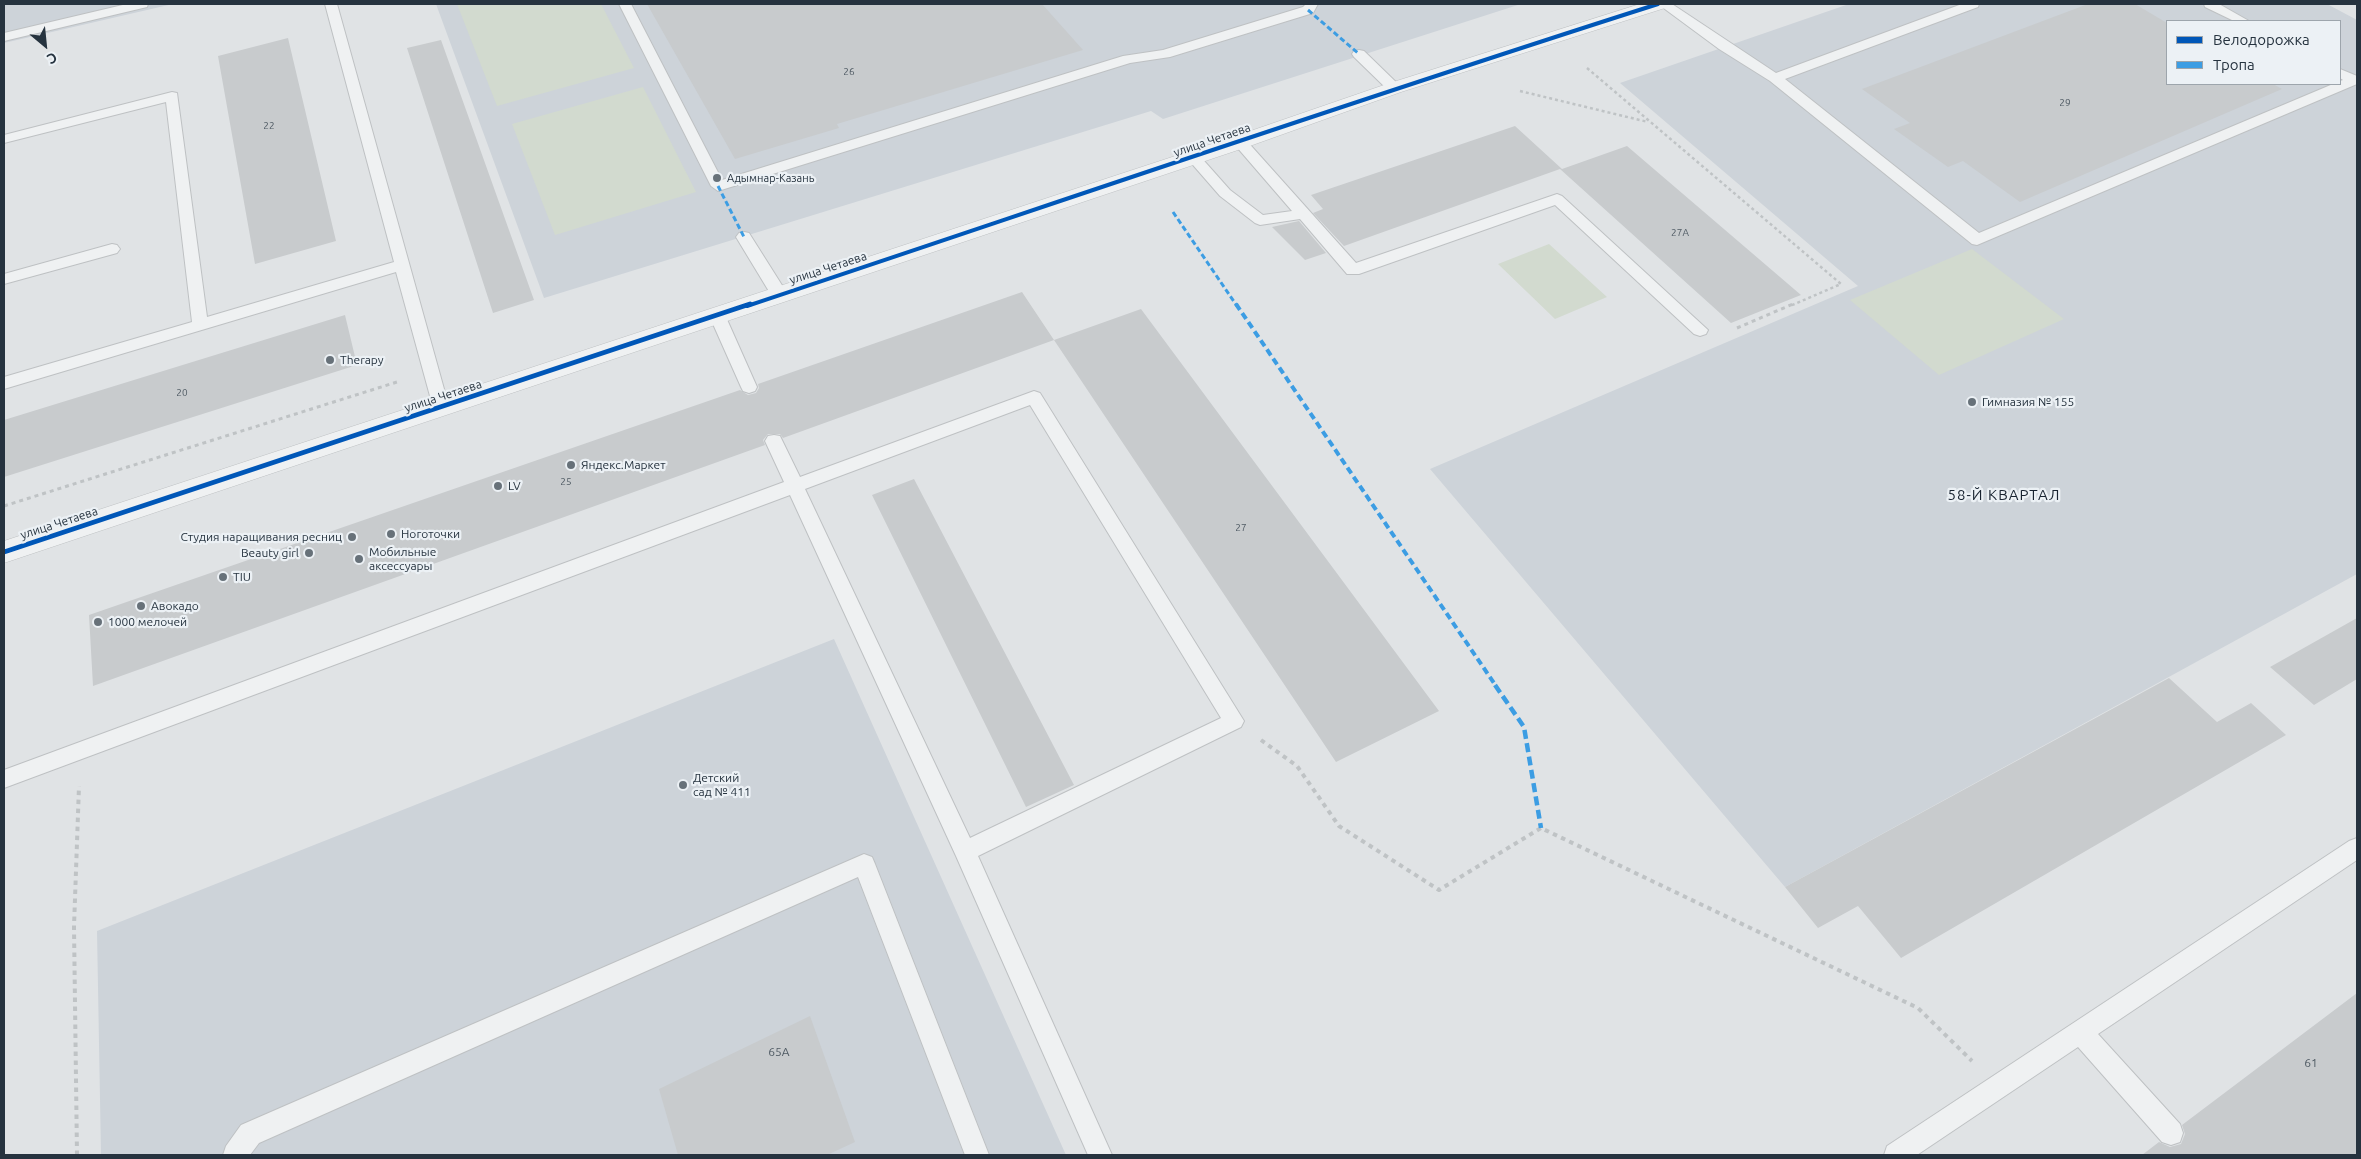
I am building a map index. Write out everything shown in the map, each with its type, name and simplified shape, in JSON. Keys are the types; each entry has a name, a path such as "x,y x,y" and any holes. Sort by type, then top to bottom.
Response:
{"street":[{"path":"1588,4 1608,20"},
{"name":"улица Четаева","path":"4,552 1240,142 1394,88 1658,4"}],"lane":[{"path":"4,37 142,4"},
{"path":"331,4 441,407"},
{"path":"625,4 718,186 1128,59 1165,54 1299,13 1308,10 1312,4"},
{"path":"1664,4 1724,46 1775,78 1977,240 2354,80 2341,74"},
{"path":"1775,78 1973,4"},
{"path":"2210,4 2241,20"},
{"path":"1359,54 1394,88"},
{"path":"4,139 172,96 200,324"},
{"path":"1240,142 1353,270 1557,199 1700,330"},
{"path":"1193,157 1225,193 1260,220 1304,214"},
{"path":"744,237 779,294"},
{"path":"4,279 112,249"},
{"path":"4,383 402,265"},
{"path":"717,315 749,387"},
{"path":"4,779 1034,397 1234,721 965,851"},
{"path":"774,441 965,851 1100,1155"},
{"path":"1896,1155 2357,848"},
{"path":"234,1155 250,1134 864,864 977,1155"},
{"path":"2081,1033 2171,1133"}],"path":[{"path":"1586,68 1841,284 1736,328"},
{"path":"1520,91 1650,122"},
{"path":"1234,721 1297,766 1339,826 1439,890 1541,828 1918,1008 1999,1088"},
{"path":"77,1155 74,927 80,751"}],"shaded area":[{"path":"4,4 173,4 4,43"},
{"name":"Адымнар-Казань","path":"436,4 1521,4 1163,119 1151,111 544,298"},
{"path":"457,4 601,4 634,68 497,106"},
{"name":"Гимназия № 155","path":"1849,4 2327,4 2357,20 2357,574 1785,887 1430,469 1858,286 1620,83"},
{"path":"643,87 696,192 555,235 512,124"},
{"path":"1549,244 1607,297 1555,319 1498,264"},
{"path":"1972,249 2064,319 1939,375 1850,300"},
{"name":"Детский сад № 411","path":"834,639 1066,1155 101,1155 97,931"}],"building":[{"path":"647,4 1042,4 1083,50 837,124 839,128 735,159"},
{"path":"2088,4 2135,4 2166,22 2166,85 2275,85 2282,89 2020,202 1963,161 1948,167 1894,129 1910,123 1862,89"},
{"path":"288,38 336,241 255,264 218,56"},
{"path":"441,40 534,300 493,313 407,48"},
{"path":"1515,126 1562,169 1627,146 1801,295 1731,323 1560,169 1344,246 1313,213 1323,209 1311,195"},
{"path":"1299,221 1326,253 1305,260 1272,227"},
{"path":"1022,292 1054,340 783,438 780,434 768,434 763,440 765,445 93,686 89,615 740,390 748,395 756,393 759,388 758,384"},
{"path":"1141,309 1439,711 1336,762 1054,340"},
{"path":"345,315 357,365 4,477 4,420"},
{"path":"914,479 1074,785 1026,807 872,495"},
{"path":"2357,618 2357,679 2314,705 2270,667"},
{"path":"2169,678 2217,722 2251,703 2286,735 1901,958 1858,906 1818,928 1785,887"},
{"path":"2357,993 2357,1155 2142,1155 2159,1142 2170,1147 2181,1144 2185,1134 2182,1125"},
{"path":"810,1016 855,1142 827,1155 678,1155 659,1089"}],"marked path":[{"path":"1308,10 1359,54"},
{"path":"718,186 744,237"},
{"path":"1173,212 1524,727 1541,828"}],"cycle path":[{"path":"4,552 1240,142 1394,88 1658,4"}],"place":[{"name":"Адымнар-Казань","path":"717,178"},
{"name":"Therapy","path":"330,360"},
{"name":"Гимназия № 155","path":"1972,402"},
{"name":"Яндекс.Маркет","path":"571,465"},
{"name":"LV","path":"498,486"},
{"name":"Ноготочки","path":"391,534"},
{"name":"Студия наращивания ресниц","path":"352,537"},
{"name":"Beauty girl","path":"309,553"},
{"name":"Мобильные аксессуары","path":"359,559"},
{"name":"TIU","path":"223,577"},
{"name":"Авокадо","path":"141,606"},
{"name":"1000 мелочей","path":"98,622"},
{"name":"Детский сад № 411","path":"683,785"}],"district":[{"name":"58-Й КВАРТАЛ","path":"2004,495"}]}
